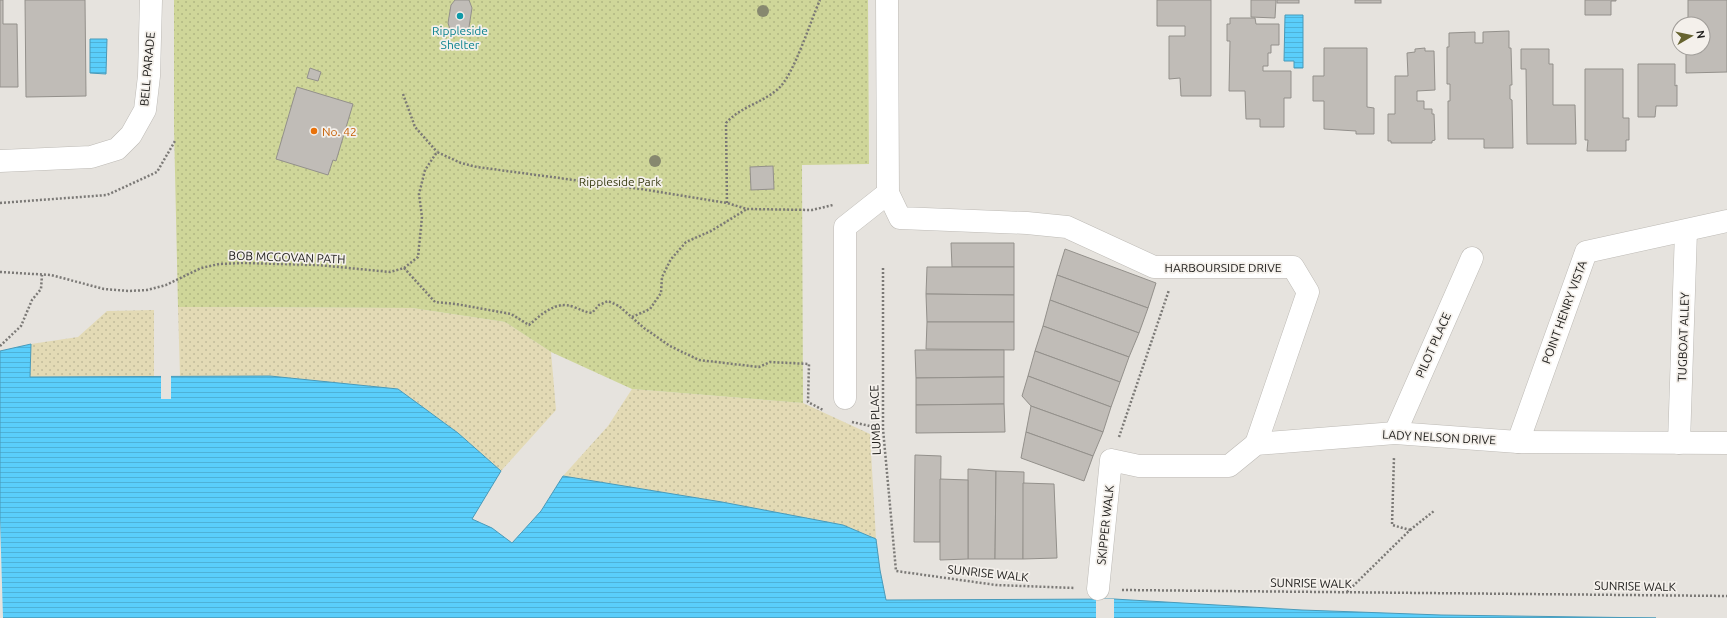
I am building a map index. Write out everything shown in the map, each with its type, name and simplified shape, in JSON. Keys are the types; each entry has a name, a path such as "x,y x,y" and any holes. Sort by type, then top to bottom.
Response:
{"street":[{"name":"BELL PARADE","path":"0,161 91,157 117,148 131,135 144,110 149,76 151,0"},
{"path":"845,398 845,227 888,193 887,0"},
{"name":"HARBOURSIDE DRIVE","path":"888,193 900,218 1027,223 1067,227 1154,267 1293,267 1308,292 1256,444"},
{"name":"POINT HENRY VISTA","path":"1518,442 1586,252 1727,221"},
{"name":"TUGBOAT ALLEY","path":"1679,443 1686,231"},
{"name":"PILOT PLACE","path":"1395,433 1472,258"},
{"name":"LADY NELSON DRIVE","path":"1256,444 1395,433 1518,442 1727,443"},
{"path":"1111,460 1140,466 1229,466 1256,444"},
{"name":"SKIPPER WALK","path":"1098,589 1111,460"}],"path":[{"path":"727,203 726,123 732,116 777,90 788,78 820,0"},
{"path":"403,94 415,127 437,152 461,163 641,188 727,203 747,209 812,210 834,205"},
{"path":"0,202 107,195 157,172 175,141"},
{"path":"437,152 425,170 419,194 422,216 418,257 404,268 435,302 456,304 511,314 529,325 548,309 560,305 573,306 583,312 592,313 600,305 608,301 619,306 644,328 670,346 699,360 759,366 770,362 809,364 808,402 826,411"},
{"path":"632,316 650,309 654,304 661,293 662,277 671,260 686,242 711,231 747,209"},
{"name":"BOB MCGOVAN PATH","path":"0,272 51,275 104,289 130,291 147,290 166,285 201,268 219,264 244,263 318,265 390,272 404,268"},
{"path":"1111,460 1177,267"},
{"name":"LUMB PLACE","path":"883,268 883,429 896,571"},
{"path":"0,346 21,326 32,300 41,289 42,275"},
{"path":"844,420 883,429"},
{"path":"1395,433 1392,525 1410,530"},
{"path":"1346,592 1410,530 1434,511"},
{"name":"SUNRISE WALK","path":"896,571 996,585 1098,589 1727,596"}],"sand":[{"path":"178,307 412,308 505,322 551,352 556,410 501,471 458,433 398,389 270,376 180,376"},
{"path":"154,310 154,376 30,377 31,344 78,337 107,311"},
{"path":"632,389 803,403 870,434 876,539 843,525 722,502 563,476 608,426"}],"green space":[{"name":"Rippleside Park","path":"174,0 868,0 869,164 802,165 803,403 632,389 551,352 505,322 412,308 178,307 174,127"}],"water":[{"path":"1285,15 1303,15 1303,68 1294,68 1294,61 1284,61"},
{"path":"90,39 107,39 106,74 90,73"},
{"path":"31,344 30,377 270,376 398,389 458,433 501,471 472,519 492,528 512,543 541,511 563,476 722,502 843,525 876,539 886,600 1114,599 1302,610 1441,615 1656,618 0,618 0,351"}],"pier":[{"path":"161,374 171,374 171,399 161,399"},
{"path":"0,518 3,618 0,618"},
{"path":"1096,599 1114,599 1114,618 1096,618"}],"building":[{"path":"0,0 3,0 3,24 17,24 18,87 0,87"},
{"path":"25,0 85,0 86,96 26,97"},
{"name":"Rippleside Shelter","path":"455,0 469,0 472,8 469,27 463,35 451,33 448,23 451,5"},
{"path":"1157,0 1211,0 1211,96 1181,96 1180,78 1169,79 1169,36 1185,36 1185,26 1157,26"},
{"path":"1251,0 1276,0 1275,18 1251,17"},
{"path":"1277,0 1299,0 1299,3 1277,3"},
{"path":"1355,0 1381,0 1381,3 1355,3"},
{"path":"1585,0 1616,1 1611,1 1611,15 1585,15"},
{"path":"1688,0 1727,0 1727,72 1686,73 1686,56 1711,56 1711,16 1688,16"},
{"path":"1230,18 1255,18 1256,24 1279,24 1279,45 1271,45 1271,53 1268,53 1268,66 1263,66 1263,71 1291,71 1291,98 1284,98 1284,127 1260,127 1260,119 1246,119 1245,91 1229,91 1230,41 1227,41 1227,24 1230,24"},
{"path":"1509,31 1509,48 1511,48 1512,85 1510,85 1510,99 1512,100 1513,148 1484,148 1484,139 1448,139 1448,101 1450,101 1450,84 1447,84 1447,47 1449,47 1449,33 1475,32 1475,43 1483,43 1483,32"},
{"path":"1324,48 1367,48 1367,107 1374,108 1374,134 1356,134 1356,131 1324,129 1324,101 1313,101 1313,76 1324,76"},
{"path":"1425,48 1425,51 1434,51 1435,90 1417,91 1417,101 1424,101 1424,109 1432,109 1432,114 1434,114 1435,140 1432,141 1432,143 1391,143 1391,141 1388,141 1388,114 1395,114 1395,76 1408,76 1407,53 1415,52 1415,49"},
{"path":"1521,49 1549,49 1549,64 1553,64 1553,105 1575,105 1576,144 1527,144 1526,69 1521,69"},
{"path":"1638,64 1675,64 1677,106 1656,106 1655,117 1638,117"},
{"path":"310,68 321,72 318,81 307,78"},
{"path":"1585,69 1623,69 1623,118 1629,118 1629,140 1626,140 1626,151 1587,151 1588,140 1585,140"},
{"name":"No. 42","path":"297,87 353,104 336,161 333,160 328,175 276,159"},
{"path":"773,166 774,189 751,190 750,167"},
{"path":"951,243 1014,243 1014,267 952,267"},
{"path":"1065,249 1156,283 1148,308 1057,275"},
{"path":"927,267 1014,267 1014,295 926,294"},
{"path":"1057,275 1148,308 1139,333 1050,300"},
{"path":"926,294 1014,295 1014,322 927,322"},
{"path":"1050,300 1139,333 1129,357 1043,326"},
{"path":"927,322 1014,322 1014,350 926,349"},
{"path":"1043,326 1129,357 1120,382 1035,351"},
{"path":"915,350 1004,350 1004,377 916,378"},
{"path":"1035,351 1120,382 1111,407 1028,376"},
{"path":"1028,376 1111,407 1103,432 1031,406 1022,396"},
{"path":"1004,377 1004,404 916,405 916,378"},
{"path":"1004,404 1005,432 916,433 916,405"},
{"path":"1031,406 1103,432 1093,456 1026,432"},
{"path":"1026,432 1093,456 1084,481 1021,458"},
{"path":"915,455 941,456 940,542 914,542"},
{"path":"968,469 996,471 995,559 968,559"},
{"path":"996,471 1024,472 1023,559 995,559"},
{"path":"940,479 968,480 968,559 940,560"},
{"path":"1023,483 1054,484 1057,558 1023,559"}],"place":[{"name":"Rippleside Shelter","path":"460,16"},
{"name":"No. 42","path":"314,131"}]}
